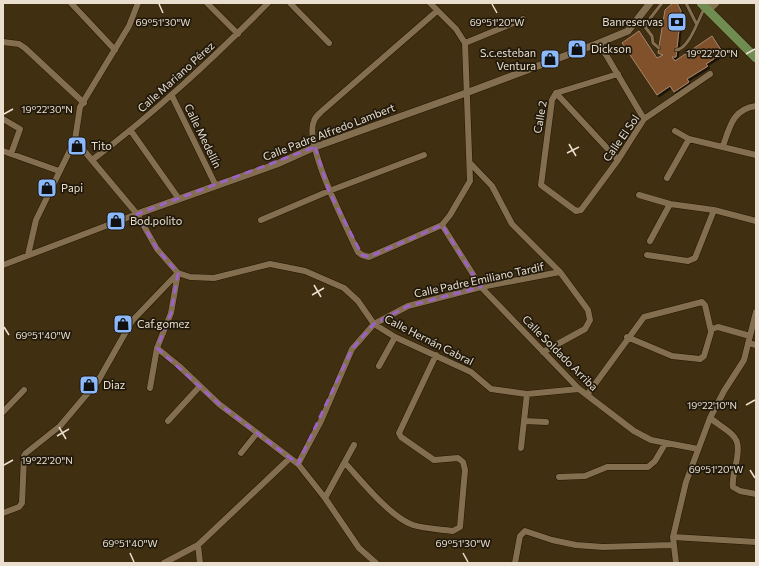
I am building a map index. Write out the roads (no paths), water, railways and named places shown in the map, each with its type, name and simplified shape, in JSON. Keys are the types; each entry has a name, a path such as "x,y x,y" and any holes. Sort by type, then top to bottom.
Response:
{"main road":[{"path":"705,7 756,58"}],"street":[{"path":"28,255 36,220 75,140 80,107 84,103 129,26 138,3"},
{"path":"207,3 238,34"},
{"name":"Calle Mariano Pérez","path":"92,160 131,131 172,96 238,34 268,3"},
{"path":"290,3 329,43"},
{"path":"430,3 456,29 464,43 470,182 450,215 442,225 369,257 365,257 358,252 329,191 314,147 312,131 314,120 322,111 437,11"},
{"path":"705,7 716,3"},
{"path":"71,4 115,50"},
{"name":"Calle Padre Alfredo Lambert","path":"3,265 137,214 277,164 314,147 466,93 599,43 628,31 640,19 647,4"},
{"path":"464,43 523,19"},
{"path":"3,42 20,44 84,103"},
{"path":"599,43 644,119"},
{"name":"Calle 2","path":"558,199 542,187 541,182 552,100 556,93 618,74"},
{"name":"Calle El Sol","path":"558,199 576,211 581,210 618,160 644,119 710,74"},
{"path":"556,93 618,160"},
{"name":"Calle Medellín","path":"172,96 216,186"},
{"path":"723,146 736,115 746,107 756,106"},
{"path":"3,119 20,129 11,154"},
{"path":"131,131 179,199"},
{"path":"675,131 689,139 756,155"},
{"path":"667,178 689,139"},
{"path":"75,140 137,214 157,249 178,273 172,312 157,348 150,388"},
{"path":"3,151 59,171"},
{"path":"261,220 329,191 424,155"},
{"path":"470,163 492,186 512,224 560,272 588,310 590,320 585,329 544,352"},
{"path":"639,195 670,204 714,210 756,221"},
{"path":"650,241 670,204"},
{"path":"647,255 688,261 695,258 714,210"},
{"name":"Calle Soldado Arriba","path":"442,225 481,287 579,390 634,431 651,440 664,444 698,449"},
{"name":"Calle Hernán Cabral","path":"178,273 190,277 214,278 270,264 305,271 344,288 358,301 374,324 395,337 471,372 491,389 527,394 579,390"},
{"name":"Calle Padre Emiliano Tardif","path":"298,464 321,421 352,349 374,324 408,306 481,287 560,272"},
{"path":"3,513 19,507 22,503 24,456 26,453 60,426 98,381 132,322 178,273"},
{"path":"587,395 627,337 644,317 699,302 704,305 711,331 704,356 700,359 672,356 627,337"},
{"path":"676,563 672,545 686,482 710,418 724,391 744,360 756,312"},
{"path":"711,331 712,329 718,327 750,336"},
{"path":"379,366 395,337"},
{"path":"748,343 756,345"},
{"path":"157,348 219,404 298,464 325,498 359,548 376,563"},
{"path":"345,463 393,514 405,521 413,525 453,531 460,527 465,470 463,462 458,458 434,460 401,437 399,433 436,356"},
{"path":"168,421 200,386"},
{"path":"3,412 24,390"},
{"path":"521,448 527,394"},
{"path":"710,418 739,443 740,450 733,478 733,487 740,492 756,494"},
{"path":"524,421 546,422"},
{"path":"241,453 256,433"},
{"path":"559,477 585,476 607,467 648,467 655,461 664,444"},
{"path":"325,498 354,445"},
{"path":"164,563 198,545 290,458"},
{"path":"515,563 520,536 523,532 528,530 552,540 604,547 672,545"},
{"path":"673,538 756,542"},
{"path":"198,545 200,563"}],"lane":[{"path":"645,25 662,3"},
{"path":"686,3 696,23"},
{"path":"676,50 681,50 687,45 696,23 705,7"},
{"path":"640,19 652,36 653,43 659,48"}],"place":[{"name":"Banreservas","path":"677,22"},
{"name":"Dickson","path":"577,49"},
{"name":"S.c.esteban Ventura","path":"550,59"},
{"name":"Tito","path":"77,146"},
{"name":"Papi","path":"47,188"},
{"name":"Bod.polito","path":"116,221"},
{"name":"Caf.gomez","path":"123,324"},
{"name":"Diaz","path":"89,385"}]}
